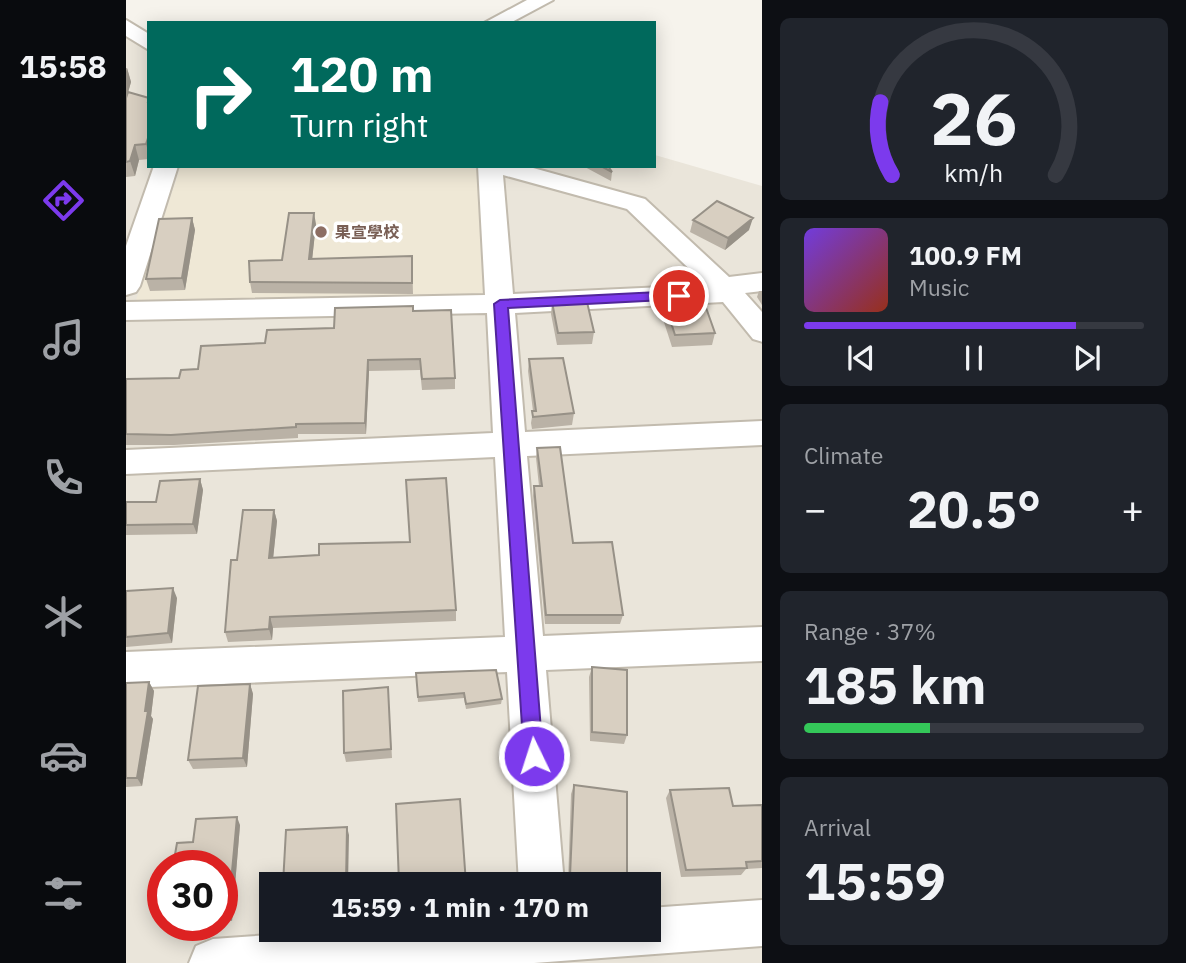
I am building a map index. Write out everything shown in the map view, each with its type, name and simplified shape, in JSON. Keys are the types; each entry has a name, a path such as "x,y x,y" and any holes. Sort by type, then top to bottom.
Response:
{"street":[{"path":"498,21 543,0"},
{"path":"126,26 147,42"},
{"path":"126,286 165,168"},
{"path":"490,168 541,872"},
{"path":"505,168 636,204 727,290 762,332"},
{"path":"126,311 500,304 727,290 762,282"},
{"path":"126,462 762,433"},
{"path":"126,670 762,644"},
{"path":"213,963 546,944 762,923"}],"shaded area":[{"path":"126,29 147,35 147,168 656,168 656,155 762,186 762,963 126,963"},
{"name":"果宣學校","path":"180,168 469,168 479,171 487,294 135,303"}],"building":[{"path":"128,92 147,97 147,141 146,144 135,145 130,161 126,162"},
{"path":"717,201 753,218 728,238 693,220"},
{"path":"289,213 314,213 309,259 412,256 412,283 250,282 249,261 282,260"},
{"path":"192,218 182,278 146,279 159,219"},
{"path":"552,302 587,302 594,332 558,333"},
{"path":"704,302 715,333 675,335 665,304"},
{"path":"413,306 413,311 451,310 455,378 422,379 420,359 368,360 365,423 296,424 296,427 171,435 126,434 126,379 179,378 181,370 198,369 201,346 265,343 267,330 334,328 335,308"},
{"path":"563,358 574,413 533,417 532,411 536,411 529,359"},
{"path":"560,447 573,543 612,542 623,615 546,615 534,486 542,486 537,448"},
{"path":"446,478 456,610 270,617 269,629 225,632 231,560 237,560 243,510 274,510 269,558 319,555 319,544 410,542 406,480"},
{"path":"200,479 193,524 126,525 126,502 156,502 160,481"},
{"path":"173,588 168,633 126,637 126,591"},
{"path":"592,667 627,670 627,735 592,732"},
{"path":"496,670 502,699 466,704 464,693 418,697 416,673"},
{"path":"149,682 145,711 148,711 137,778 126,778 126,683"},
{"path":"250,684 243,758 188,760 198,686"},
{"path":"388,687 391,749 344,753 343,691"},
{"path":"574,785 627,792 627,872 570,872"},
{"path":"729,788 733,806 762,805 762,861 746,862 747,868 686,870 670,790"},
{"path":"460,799 465,872 399,872 396,804"},
{"path":"237,817 234,850 176,850 177,843 193,842 196,819"},
{"path":"347,827 346,872 284,872 286,830"}],"place":[{"name":"果宣學校","path":"321,232"}],"route":[{"path":"534,756 500,304 679,296"}]}
